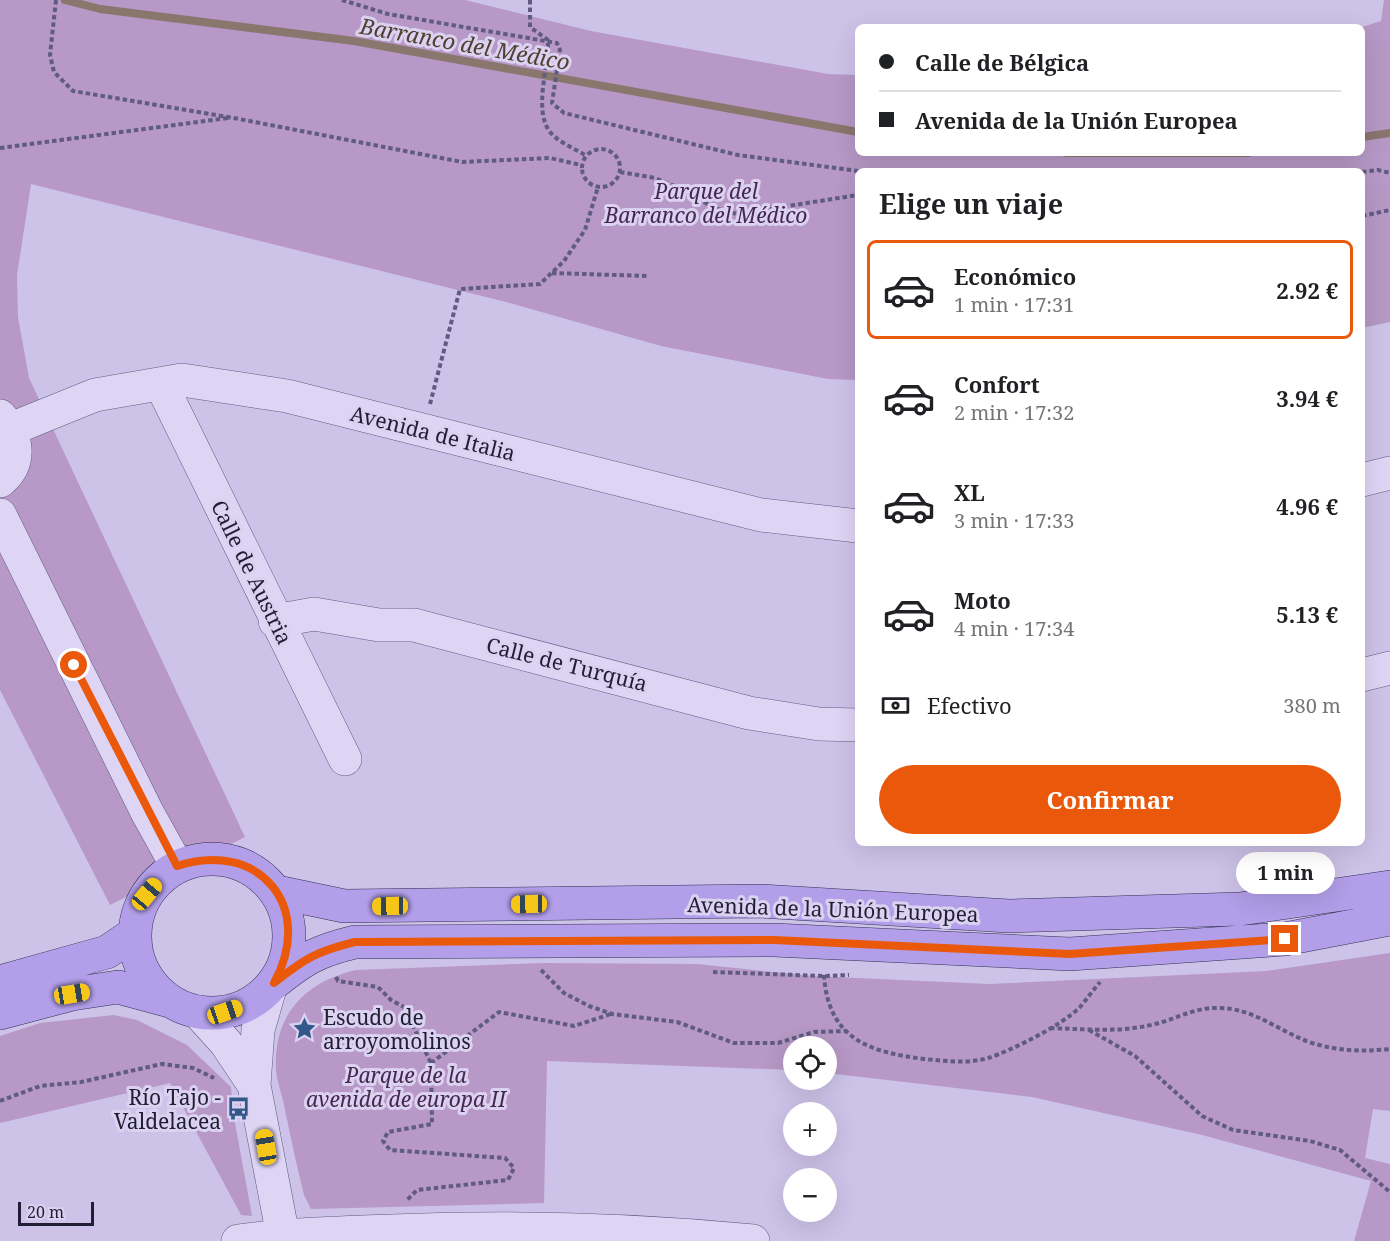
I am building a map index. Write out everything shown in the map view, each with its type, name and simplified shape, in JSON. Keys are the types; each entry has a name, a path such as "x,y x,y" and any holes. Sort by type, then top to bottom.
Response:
{"main road":[{"path":"0,1013 72,994 118,987 185,1007 225,1012 250,1004 272,985 286,962 290,938 287,914 277,892 262,876 243,864 221,858 199,859 177,866 160,878 147,894 138,912 135,933 136,953 144,972 156,989 185,1007"},
{"name":"Avenida de la Unión Europea","path":"277,892 344,906 760,901 1009,916 1240,909 1390,887"},
{"name":"Avenida de la Unión Europea","path":"272,985 305,959 322,950 355,942 774,940 1070,954 1285,939 1390,919"},
{"path":"0,982 107,952 135,933"}],"street":[{"name":"Avenida de Italia","path":"6,422 95,395 182,380 287,396 761,515 855,526"},
{"name":"Calle de Austria","path":"160,384 345,759"},
{"path":"0,481 10,471 16,446 6,422"},
{"path":"1365,479 1390,473"},
{"path":"0,515 142,801 177,866"},
{"name":"Calle de Turquía","path":"275,621 314,614 379,625 414,625 749,713 819,724 855,725"},
{"path":"1365,674 1390,668"},
{"path":"272,985 258,1030 254,1085 283,1238"},
{"path":"185,1007 226,1043 254,1085"},
{"path":"238,1241 489,1227 656,1232 753,1241"}],"path":[{"path":"56,0 50,55 54,72 73,91 234,118 462,162 550,158 581,165"},
{"path":"342,0 388,14 548,40 558,44 559,55 552,103 564,112 738,155 855,171"},
{"path":"530,0 530,27 548,40"},
{"path":"548,40 549,56 542,91 544,118 550,133 585,155"},
{"path":"0,148 234,118"},
{"path":"593,150 608,150 617,157 620,172 610,185 598,187 585,180 581,165 585,155 593,150"},
{"path":"1365,172 1378,170 1390,173"},
{"path":"620,172 655,178 684,190 714,208 737,214 855,195"},
{"path":"423,430 460,289 540,284 564,261 585,230 598,187"},
{"path":"1365,215 1390,210"},
{"path":"551,273 648,276"},
{"path":"322,950 338,981 378,987 391,1000 404,1007 431,1063 432,1124 388,1132 382,1141 390,1150 505,1158 514,1168 508,1180 417,1190 402,1206"},
{"path":"534,963 564,993 612,1014 677,1022 734,1043 778,1043 814,1032 845,1031"},
{"path":"824,976 827,1004 845,1031 871,1049 897,1056 953,1063 987,1058 1019,1045 1079,1009 1100,981"},
{"path":"1049,1028 1126,1029 1156,1024 1190,1011 1216,1007 1242,1010 1268,1020 1308,1042 1331,1048 1363,1052 1390,1049"},
{"path":"431,1063 499,1012 574,1026 612,1014"},
{"path":"1088,1029 1135,1056 1202,1116 1233,1130 1310,1141 1340,1150 1390,1192"},
{"path":"0,1101 40,1086 81,1082 162,1064 194,1068 222,1082"}],"green space":[{"name":"Parque del Barranco del Médico","path":"0,0 465,0 591,31 828,74 855,75 855,156 1365,156 1365,26 1381,21 1384,0 1390,0 1390,322 1365,327 1365,168 855,168 855,380 828,379 661,346 506,302 31,184 17,275 18,317 29,378 245,837 110,905 0,690"},
{"name":"Parque de la avenida de europa II","path":"1390,953 1390,1111 1373,1109 1365,1158 1390,1164 1390,1241 1354,1241 1371,1181 1202,1135 1032,1097 837,1074 837,1036 783,1036 783,1070 547,1061 544,1203 311,1209 304,1195 276,1070 276,1051 280,1033 295,1004 321,983 356,970 543,963 697,964 812,976 989,984 1266,971"},
{"path":"114,1015 137,1020 187,1045 231,1087 233,1112 252,1216 241,1215 170,1083 0,1123 0,1036 40,1023"}],"waterway":[{"name":"Barranco del Médico","path":"65,0 100,9 354,41 855,131"},
{"name":"Barranco del Médico","path":"1365,137 1390,133"}],"place":[{"name":"Escudo de arroyomolinos","path":"305,1029"},
{"name":"Río Tajo - Valdelacea","path":"239,1109"}],"route":[{"path":"74,665 147,812 177,866 199,859 221,858 243,864 262,876 277,892 287,914 290,938 286,962 274,983 305,959 322,950 355,942 774,940 1070,954 1285,939"}]}
